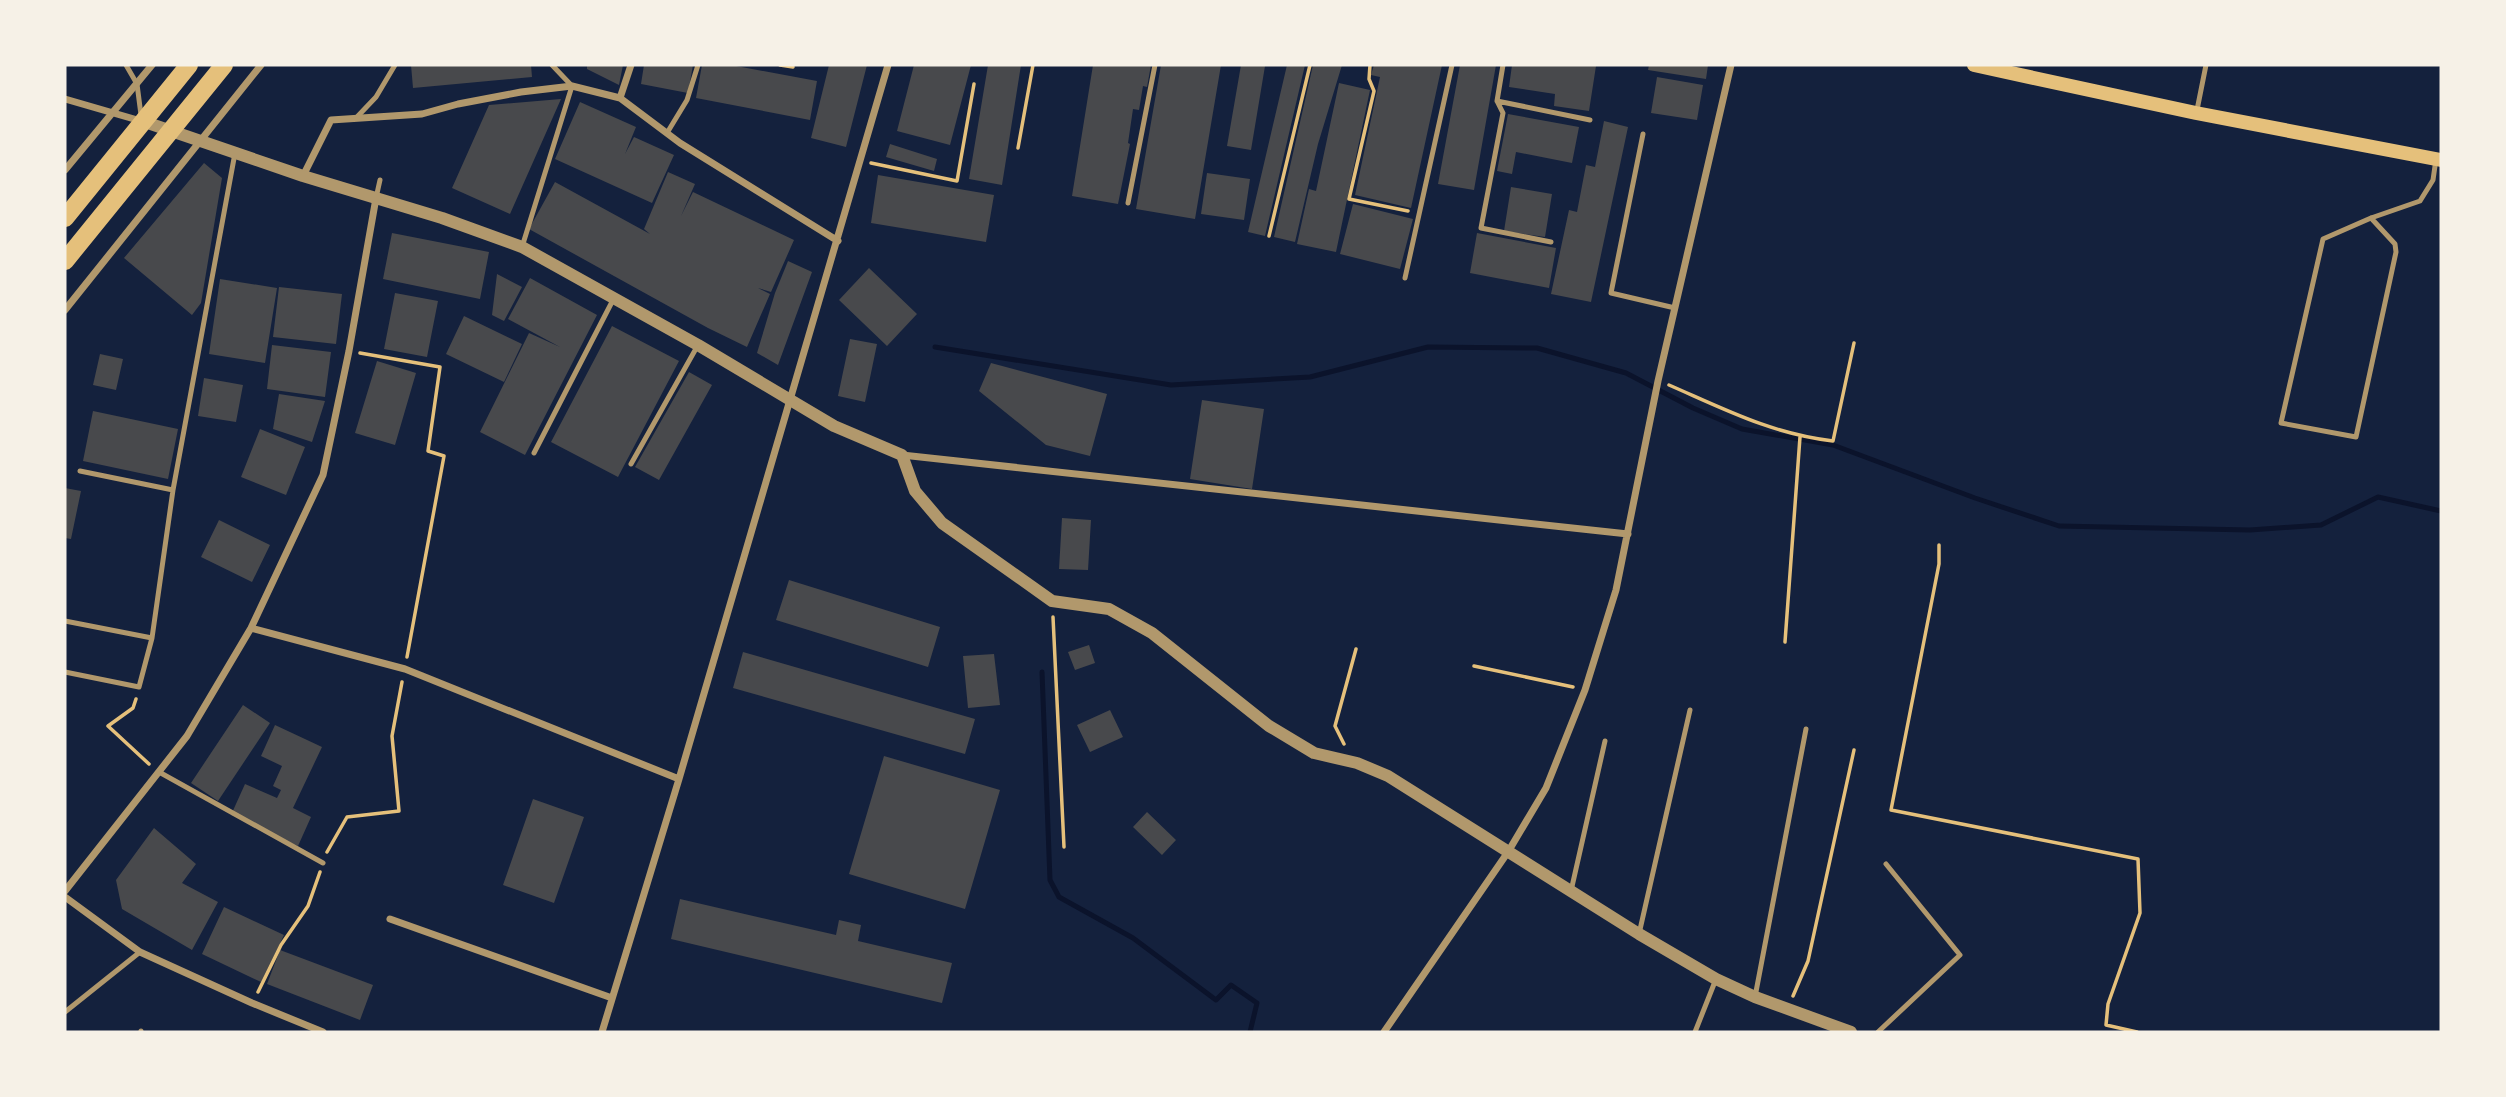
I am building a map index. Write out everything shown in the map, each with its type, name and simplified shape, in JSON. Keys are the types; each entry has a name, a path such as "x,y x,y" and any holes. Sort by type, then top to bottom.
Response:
{"main road":[{"path":"65,218 189,65"},
{"path":"65,261 224,65"},
{"path":"1974,65 2196,113 2439,160"}],"street":[{"path":"65,170 152,65"},
{"path":"65,310 261,65"},
{"path":"620,98 631,65"},
{"path":"602,1032 888,65"},
{"path":"1384,1032 1508,852 1546,788 1585,690 1616,590 1658,381 1731,65"},
{"path":"303,176 331,120 422,114 496,97 572,86 620,98 667,133 838,241"},
{"path":"65,99 114,112 303,176 442,218 522,247 698,345 834,426 902,455 1628,534"},
{"path":"65,891 187,736 251,628 323,475 349,352 376,198"},
{"path":"902,455 915,491 942,523 1052,601 1109,609 1152,633 1269,726 1314,753 1357,763 1388,776 1639,934 1716,979 1755,998 1851,1032"},
{"path":"251,628 405,669 679,779"},
{"path":"65,897 140,952 323,1032"},
{"path":"390,919 612,998"}],"lane":[{"path":"126,65 137,83 142,121"},
{"path":"356,118 376,97 395,65"},
{"path":"522,247 572,86 552,65"},
{"path":"667,133 687,100 698,65"},
{"path":"1128,203 1155,65"},
{"path":"1405,278 1452,65"},
{"path":"1503,65 1497,101 1503,113 1481,228 1551,242"},
{"path":"2196,113 2206,65"},
{"path":"1497,101 1590,120"},
{"path":"1643,134 1611,293 1675,307"},
{"path":"65,672 139,687 152,638 173,490 235,153"},
{"path":"2371,218 2395,244 2396,252 2356,437 2281,423 2323,239 2371,218 2420,201 2433,180 2439,160"},
{"path":"376,198 380,180"},
{"path":"534,453 614,298"},
{"path":"631,464 698,345"},
{"path":"80,471 173,490"},
{"path":"65,621 152,638"},
{"path":"1639,934 1689,710"},
{"path":"1755,998 1806,729"},
{"path":"1571,891 1605,741"},
{"path":"159,772 323,863"},
{"path":"1878,1032 1960,955 1886,864"},
{"path":"65,1013 140,952"},
{"path":"1695,1032 1716,979"}],"path":[{"path":"780,65 793,67"},
{"path":"1018,148 1033,65"},
{"path":"1269,236 1310,65"},
{"path":"1370,65 1369,79 1374,91 1349,199 1420,213"},
{"path":"861,161 957,181 974,83"},
{"path":"1658,381 1771,429 1801,437 1833,441 1854,343"},
{"path":"252,1003 281,944 308,906 323,863 347,817 399,811 392,736 444,456 428,451 440,367 349,352"},
{"path":"1786,642 1801,437"},
{"path":"1939,545 1939,564 1891,810 2138,859 2140,913 2117,972 2108,1004 2106,1025 2137,1032"},
{"path":"1052,601 1064,847"},
{"path":"1356,649 1335,726 1357,763"},
{"path":"1474,666 1585,690"},
{"path":"139,687 133,708 108,726 159,772"},
{"path":"1787,1009 1808,961 1854,750"}],"building":[{"path":"411,65 531,65 532,77 413,88"},
{"path":"587,65 623,65 619,85 587,69"},
{"path":"644,65 693,65 688,93 641,84"},
{"path":"702,65 731,65 817,81 810,120 696,98"},
{"path":"829,65 867,65 846,147 811,138"},
{"path":"914,65 971,65 950,145 897,131"},
{"path":"988,65 1021,65 1002,185 969,179"},
{"path":"1093,65 1151,65 1147,87 1143,86 1139,110 1133,109 1130,144 1118,204 1072,196"},
{"path":"1161,65 1221,65 1195,219 1136,209"},
{"path":"1241,65 1265,66 1251,150 1227,146"},
{"path":"1287,65 1305,65 1265,236 1248,232"},
{"path":"1313,65 1342,65 1318,144 1295,242 1274,237"},
{"path":"1374,65 1442,65 1411,208 1355,195 1380,77 1371,75"},
{"path":"1460,65 1496,65 1474,190 1438,184"},
{"path":"1512,65 1596,66 1589,111 1554,106 1555,94 1509,87"},
{"path":"1649,65 1708,65 1706,79 1648,70"},
{"path":"1657,77 1703,85 1697,120 1651,113"},
{"path":"1339,83 1370,90 1336,252 1297,244 1309,189 1316,191"},
{"path":"561,99 510,214 452,188 489,105"},
{"path":"580,102 636,127 625,154 634,137 674,155 652,203 555,159"},
{"path":"1508,114 1579,127 1572,163 1516,152 1512,174 1497,171"},
{"path":"1604,121 1628,127 1591,302 1551,294 1569,210 1577,212 1586,165 1595,167"},
{"path":"890,144 937,159 934,171 886,157"},
{"path":"204,163 222,178 201,303 192,315 124,258"},
{"path":"668,172 695,184 681,216 693,192 794,240 771,292 758,288 770,294 747,347 529,229 555,182 650,234 644,229"},
{"path":"1207,173 1250,179 1244,220 1201,214"},
{"path":"878,175 994,195 986,242 871,223"},
{"path":"1511,187 1552,194 1545,237 1504,231"},
{"path":"1353,204 1413,219 1400,269 1340,254"},
{"path":"392,233 489,252 480,299 383,279"},
{"path":"1477,233 1556,248 1549,288 1470,273"},
{"path":"788,261 812,272 778,365 757,353 775,293"},
{"path":"869,268 917,314 887,346 839,300"},
{"path":"497,274 522,287 504,321 492,315"},
{"path":"530,278 597,315 525,455 480,432 529,333 560,347 508,319"},
{"path":"220,279 277,288 265,363 209,354"},
{"path":"279,287 342,294 336,344 273,337"},
{"path":"395,293 438,301 427,357 384,349"},
{"path":"464,316 522,344 504,382 446,354"},
{"path":"612,326 679,361 618,477 551,442"},
{"path":"850,339 877,344 865,402 838,396"},
{"path":"272,345 331,352 325,397 267,389"},
{"path":"100,354 123,359 116,390 93,385"},
{"path":"377,361 416,373 395,445 355,433"},
{"path":"991,363 1107,394 1090,456 1046,445 979,391"},
{"path":"689,372 712,385 659,480 635,467"},
{"path":"204,378 243,385 236,422 198,416"},
{"path":"279,394 325,401 312,442 273,429"},
{"path":"1202,400 1264,409 1252,489 1190,479"},
{"path":"93,411 178,429 168,479 83,461"},
{"path":"260,429 305,447 286,495 241,477"},
{"path":"65,488 81,491 71,539 65,538"},
{"path":"1062,518 1091,520 1088,570 1059,569"},
{"path":"219,520 270,545 252,582 201,557"},
{"path":"789,580 940,627 928,667 776,620"},
{"path":"1089,645 1095,663 1075,670 1068,652"},
{"path":"743,652 975,719 965,754 733,688"},
{"path":"994,654 1000,705 968,708 963,656"},
{"path":"243,705 270,723 218,801 191,783"},
{"path":"1110,710 1123,737 1090,752 1077,725"},
{"path":"275,725 322,747 293,808 311,817 298,846 231,815 245,784 277,798 281,790 273,786 282,766 261,756"},
{"path":"884,756 1000,790 965,909 849,874"},
{"path":"533,799 584,817 554,903 503,885"},
{"path":"1147,812 1176,840 1162,855 1133,827"},
{"path":"154,828 196,864 182,883 218,902 192,950 122,909 116,880"},
{"path":"680,899 836,935 839,920 861,925 858,941 952,963 942,1003 671,939"},
{"path":"224,907 284,935 261,982 202,954"},
{"path":"280,950 373,985 360,1020 267,984"}],"waterway":[{"path":"935,347 1171,385 1310,377 1428,347 1537,348 1626,373 1693,408 1742,429 1833,445 2059,526 2250,530 2321,525 2378,497 2441,511"},
{"path":"1042,672 1050,880 1059,897 1133,938 1216,1000 1231,985 1257,1003 1250,1032"}]}
